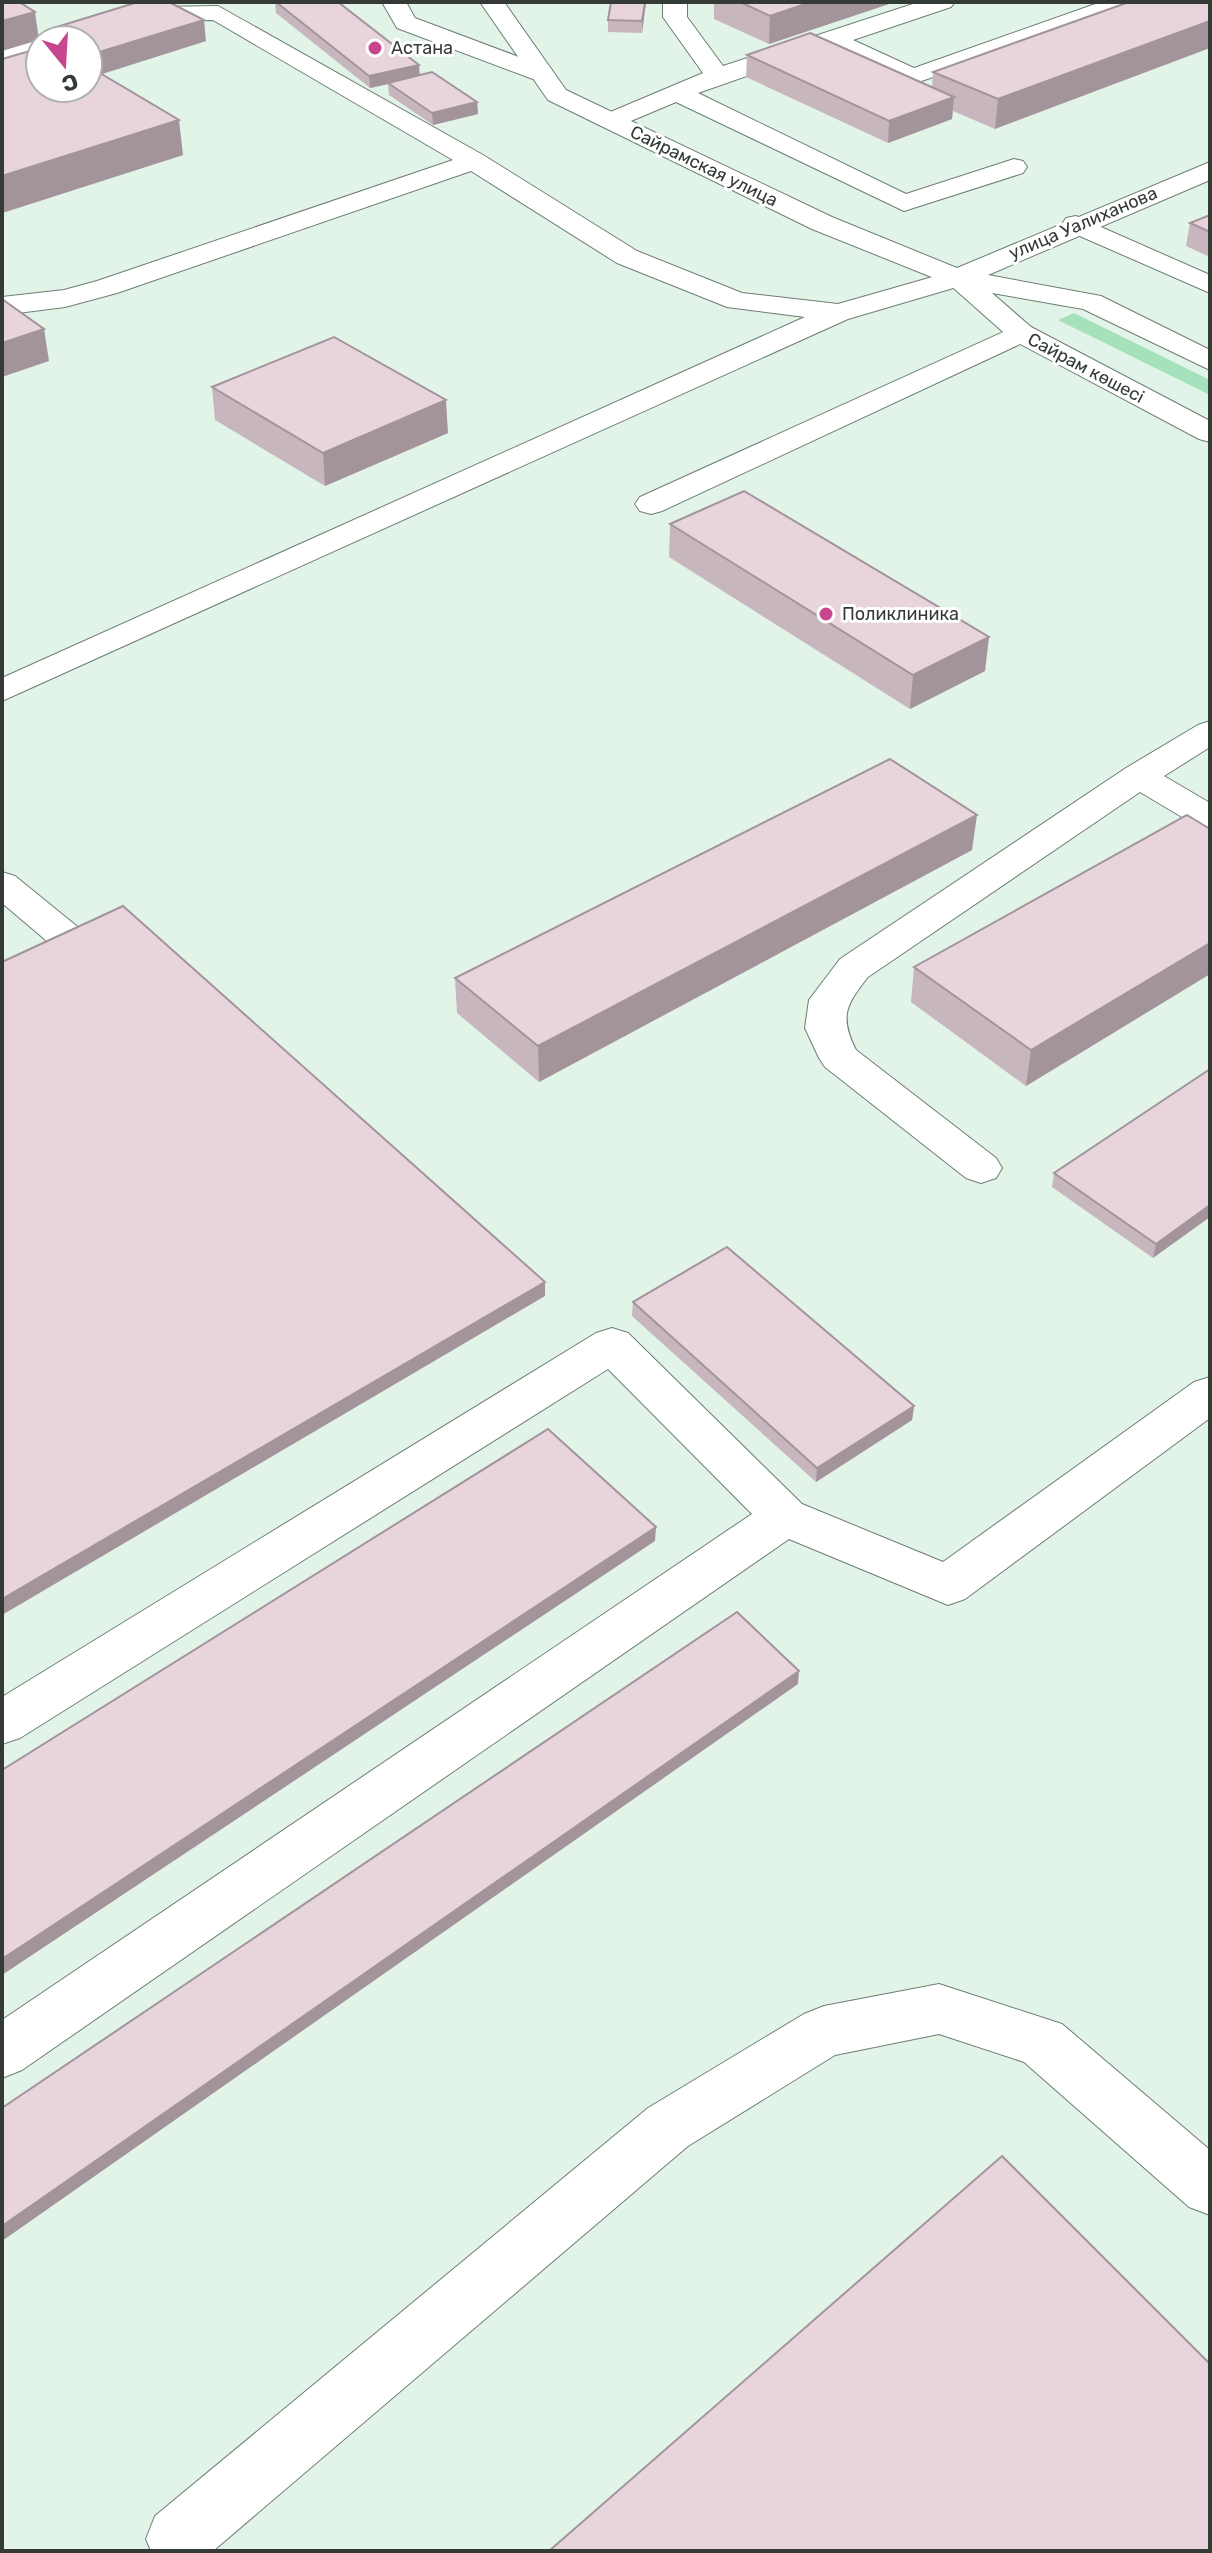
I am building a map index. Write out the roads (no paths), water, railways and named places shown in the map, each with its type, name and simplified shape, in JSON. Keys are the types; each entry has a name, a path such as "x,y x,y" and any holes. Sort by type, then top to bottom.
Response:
{"main road":[{"path":"394,2 405,23 542,74"},
{"name":"Сайрамская улица","path":"492,2 557,95 822,223 957,278"},
{"path":"675,2 675,17 718,76"},
{"path":"610,121 718,76 943,2"},
{"path":"832,39 913,77 1124,2"},
{"path":"104,25 132,17 221,8 627,257 737,301 838,313"},
{"path":"2,55 24,48"},
{"path":"677,93 904,203 1014,167"},
{"path":"2,306 65,298 107,287 474,161"},
{"name":"улица Уалиханова","path":"2,691 838,313 957,278 1076,224 1210,170"},
{"path":"1076,224 1210,285"},
{"path":"957,278 1091,302 1210,361"},
{"name":"Сайрам көшесі","path":"957,278 1021,333 1210,433"},
{"path":"651,504 1021,333"},
{"path":"981,1168 839,1058 825,1028 829,1000 854,968 1139,776 1210,732"},
{"path":"1139,776 1210,818"},
{"path":"2,884 137,996"},
{"path":"2,1723 612,1345 785,1517 948,1585 1210,1394"},
{"path":"2,2052 785,1517"},
{"path":"178,2539 668,2127 824,2032 939,2009 1042,2042 1210,2187"}],"place":[{"name":"Астана","path":"375,48"},
{"name":"Поликлиника","path":"826,614"}]}
